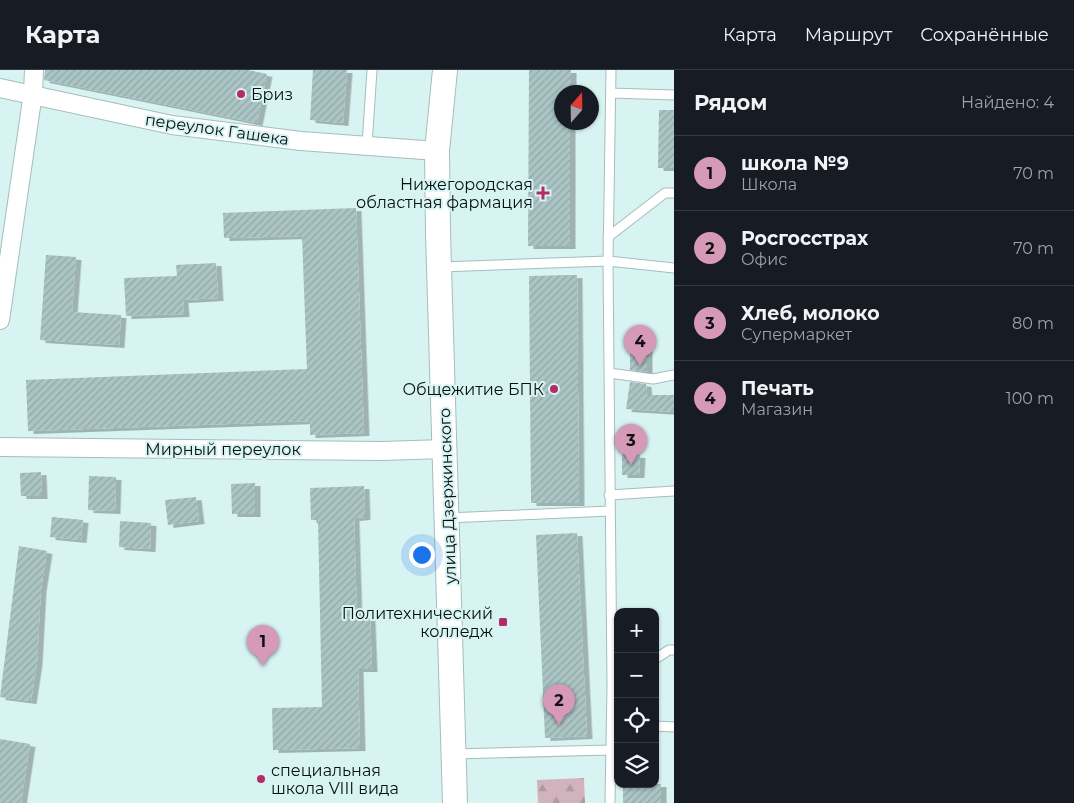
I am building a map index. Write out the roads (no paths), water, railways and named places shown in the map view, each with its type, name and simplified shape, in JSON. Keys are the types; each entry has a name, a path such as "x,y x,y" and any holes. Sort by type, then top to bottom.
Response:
{"main road":[{"name":"улица Дзержинского","path":"445,70 437,150 455,803"}],"street":[{"path":"0,320 33,93 34,70"},
{"name":"переулок Гашека","path":"0,88 33,93 172,125 301,141 437,150"},
{"name":"Мирный переулок","path":"0,446 381,451 445,449"}],"lane":[{"path":"366,145 372,70"},
{"path":"611,70 608,236 609,495 614,653"},
{"path":"611,93 674,94"},
{"path":"608,236 665,193 674,193"},
{"path":"439,267 608,261 674,268"},
{"path":"609,373 653,379 674,375"},
{"path":"609,495 674,491"},
{"path":"447,518 610,511"},
{"path":"659,656 669,650 674,650"},
{"path":"610,803 609,750 614,726"},
{"path":"659,726 674,727"},
{"path":"453,754 609,750"}],"place":[{"name":"Бриз","path":"241,94"},
{"name":"Нижегородская областная фармация","path":"543,193"},
{"name":"Печать","path":"640,366"},
{"name":"Общежитие БПК","path":"554,389"},
{"name":"Хлеб, молоко","path":"631,465"},
{"name":"Политехнический колледж","path":"503,622"},
{"name":"школа №9","path":"263,666"},
{"name":"Росгосстрах","path":"559,725"},
{"name":"специальная школа VIII вида","path":"261,779"}]}
